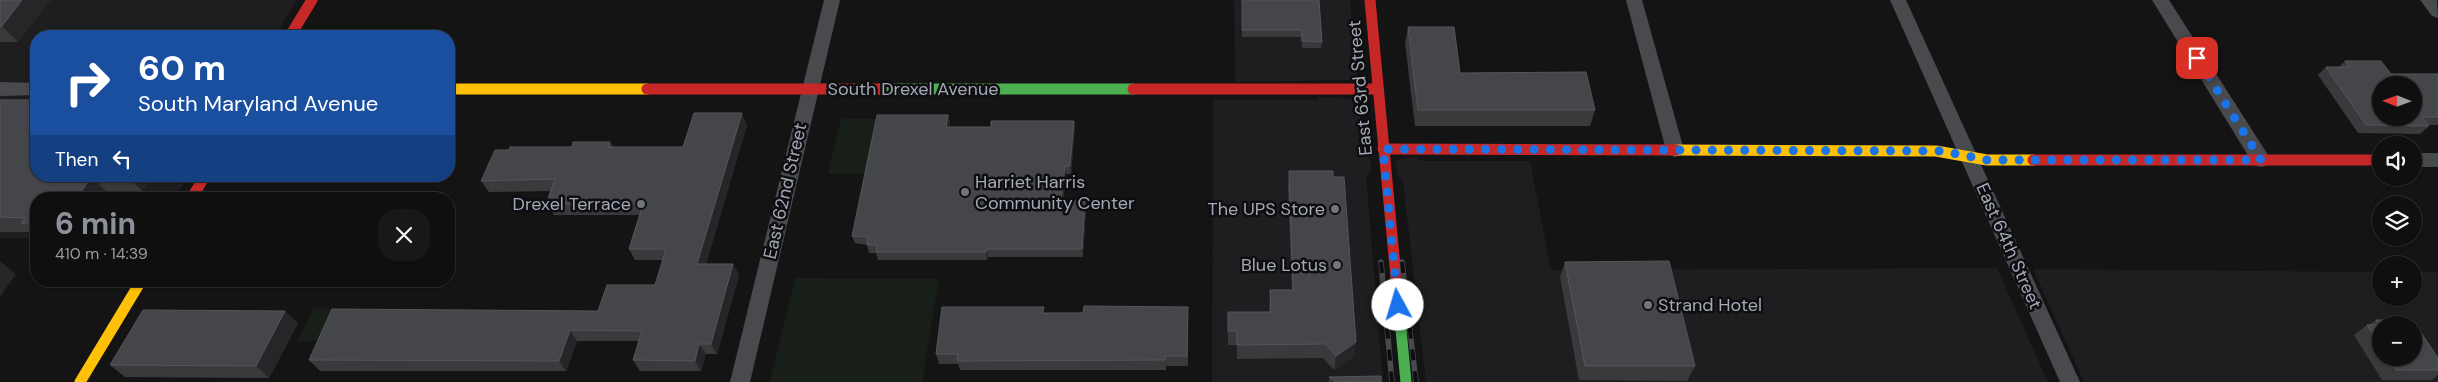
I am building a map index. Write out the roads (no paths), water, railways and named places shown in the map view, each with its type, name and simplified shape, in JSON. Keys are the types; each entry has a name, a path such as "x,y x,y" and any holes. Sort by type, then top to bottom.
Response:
{"street":[{"path":"294,30 312,0"},
{"name":"East 62nd Street","path":"740,382 832,0"},
{"name":"East 63rd Street","path":"1370,0 1406,382"},
{"path":"1634,0 1675,150"},
{"name":"East 64th Street","path":"1898,0 2070,382"},
{"path":"2160,0 2261,160"},
{"path":"2428,0 2438,12"},
{"path":"0,89 30,89"},
{"name":"South Drexel Avenue","path":"455,89 1378,89"},
{"path":"1383,149 1942,151 1987,160 2372,160"},
{"path":"2422,160 2438,160"},
{"path":"80,382 137,287"}],"railway":[{"path":"1381,262 1392,382"},
{"path":"1402,262 1416,382"}],"place":[{"name":"Harriet Harris Community Center","path":"965,192"},
{"name":"Drexel Terrace","path":"641,204"},
{"name":"The UPS Store","path":"1335,209"},
{"name":"Blue Lotus","path":"1337,265"},
{"name":"Strand Hotel","path":"1648,305"}]}
